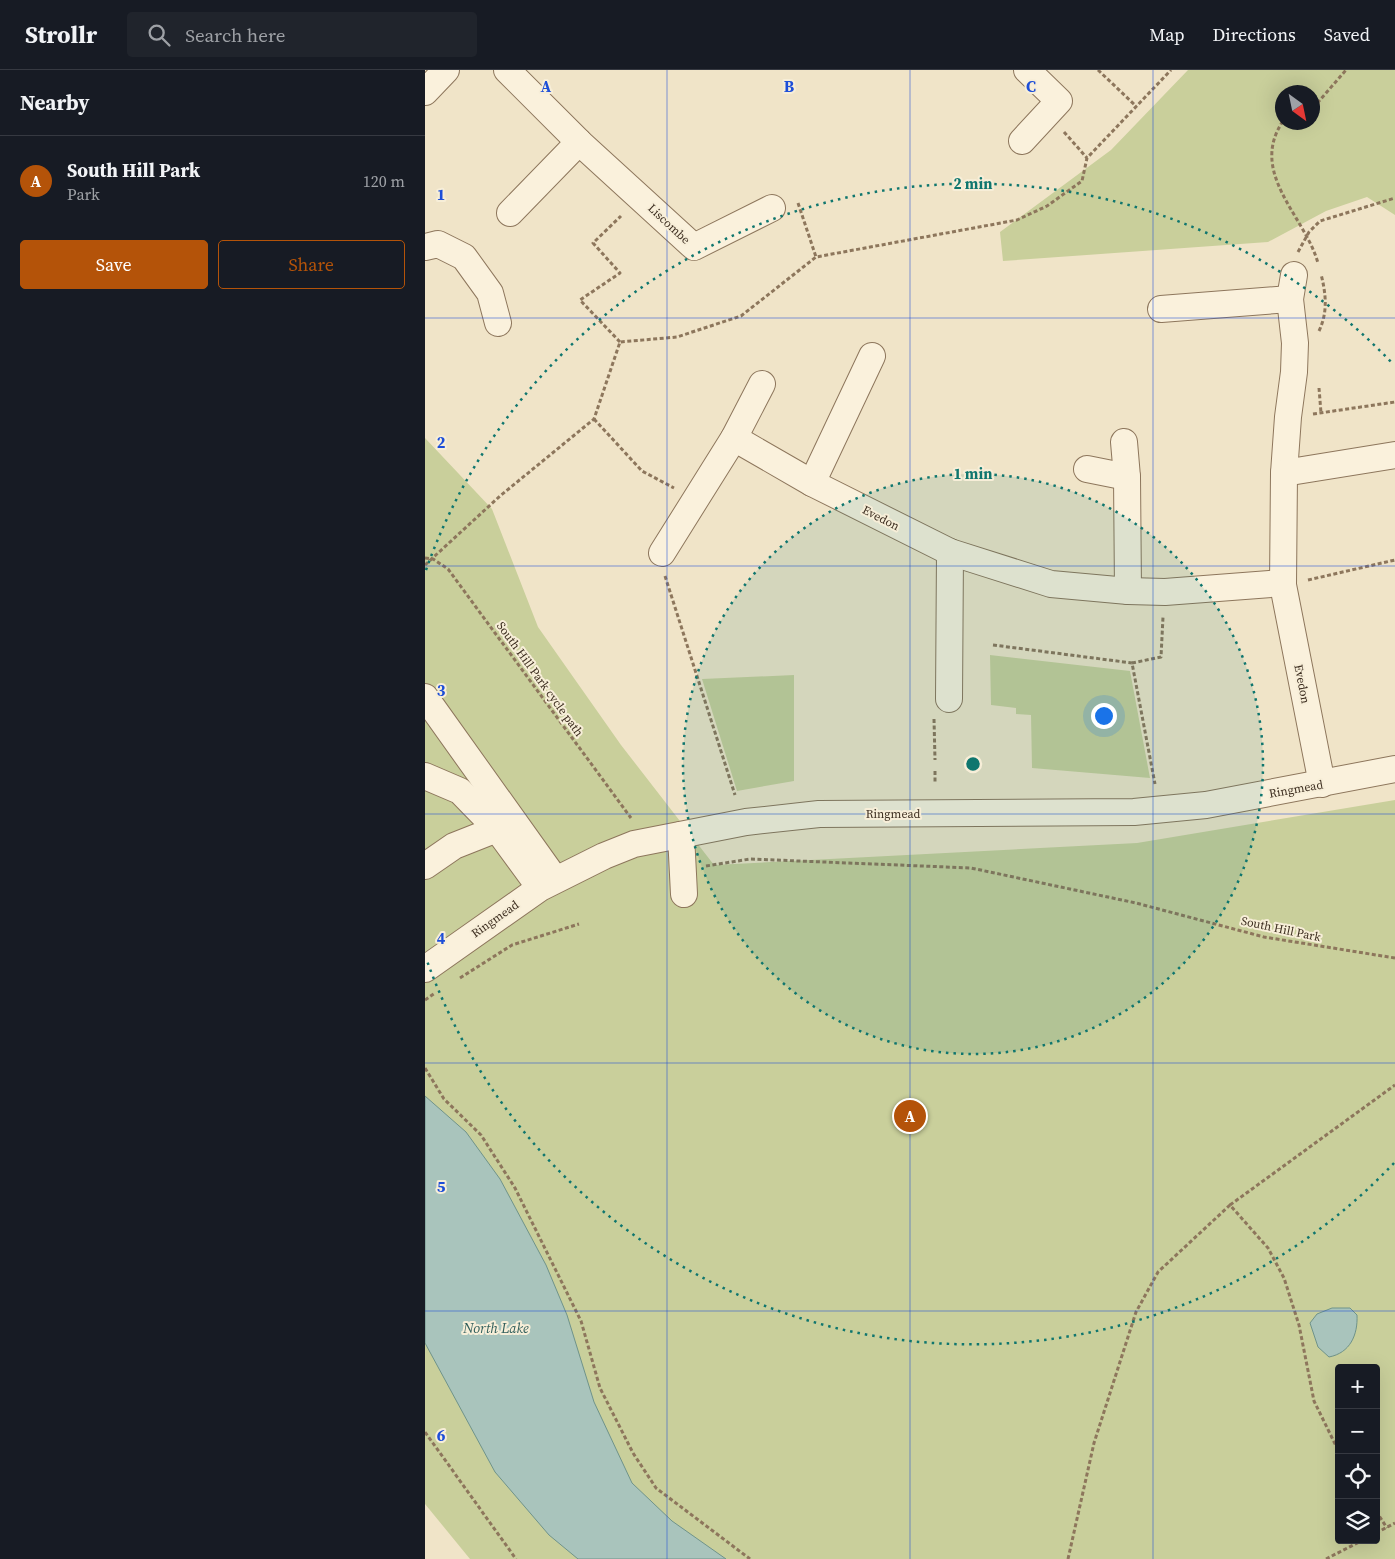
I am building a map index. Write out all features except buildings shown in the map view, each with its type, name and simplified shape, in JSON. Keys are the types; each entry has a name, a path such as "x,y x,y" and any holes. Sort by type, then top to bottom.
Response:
{"street":[{"path":"425,92 446,70"},
{"name":"Liscombe","path":"507,70 579,142 694,248 771,208"},
{"path":"1022,141 1059,101 1027,70"},
{"path":"510,213 579,142"},
{"path":"425,247 438,244 464,257 490,293 498,323"},
{"path":"1161,309 1292,287"},
{"name":"Evedon","path":"1292,287 1295,343 1284,474 1283,584 1322,784"},
{"path":"812,483 872,356"},
{"path":"662,553 734,438 762,384"},
{"name":"Evedon","path":"734,438 812,483 951,552 1051,584 1128,591 1165,592 1283,584"},
{"path":"1124,442 1127,477 1128,591"},
{"path":"1284,474 1395,455"},
{"path":"1087,470 1127,477"},
{"path":"949,699 951,552"},
{"path":"425,697 548,883"},
{"name":"Ringmead","path":"425,969 548,883 634,844 746,822 819,814 1134,812 1206,805 1395,769"},
{"path":"425,776 460,791 548,883"},
{"path":"425,866 454,846 497,829"},
{"path":"681,835 683,882"}],"path":[{"path":"1098,70 1136,106"},
{"path":"620,342 677,337 741,316 816,256 1017,220 1047,206 1082,181 1087,158 1171,70"},
{"path":"1320,100 1346,70"},
{"path":"1047,114 1087,158"},
{"path":"1278,130 1273,138 1272,163 1278,186 1307,236"},
{"path":"620,342 581,300 620,273 593,243 640,198"},
{"path":"1292,287 1296,254 1307,236 1320,221 1395,198"},
{"path":"771,208 798,202 816,256"},
{"path":"425,565 433,560 500,496 594,419 620,342"},
{"path":"1288,417 1395,402"},
{"path":"594,419 642,472 695,499"},
{"path":"662,553 665,580 735,795"},
{"name":"South Hill Park cycle path","path":"425,558 433,560 448,569 633,821"},
{"path":"1283,584 1395,560"},
{"path":"993,645 1132,663 1161,657 1165,592"},
{"path":"1132,663 1155,784"},
{"path":"935,760 934,715 949,699"},
{"path":"935,771 935,782"},
{"name":"South Hill Park","path":"683,882 750,859 971,868 1136,903 1264,937 1395,958"},
{"path":"457,980 512,945 579,924"},
{"path":"425,1000 441,990"},
{"path":"425,1068 444,1099 481,1135 515,1188 581,1321 600,1388 633,1452 656,1488 750,1559"},
{"path":"1068,1559 1094,1443 1136,1312 1158,1272 1230,1205 1395,1085"},
{"path":"1230,1205 1248,1228 1268,1248 1284,1278 1299,1325 1314,1401 1335,1444"},
{"path":"425,1432 516,1559"},
{"path":"1380,1517 1387,1528"},
{"path":"1380,1531 1395,1523"},
{"path":"1326,1559 1355,1544"}],"green space":[{"path":"1188,70 1395,70 1395,215 1367,197 1326,211 1268,242 1003,261 1000,232 1111,150"},
{"path":"425,438 492,509 538,627 621,745 714,865 1137,843 1395,800 1395,1559 470,1559 425,1504"},
{"path":"990,655 1130,671 1150,778 1032,768 1031,715 1016,714 1016,708 991,705"},
{"path":"794,675 794,781 737,791 702,679"}],"water":[{"name":"North Lake","path":"425,1096 466,1132 500,1179 546,1265 567,1315 594,1402 632,1483 672,1521 726,1559 578,1559 549,1535 495,1472 425,1343"},
{"path":"1332,1308 1350,1308 1357,1315 1357,1322 1354,1336 1347,1347 1342,1352 1329,1357 1318,1347 1310,1323 1317,1314"}],"place":[{"name":"South Hill Park","path":"910,1116"}]}
